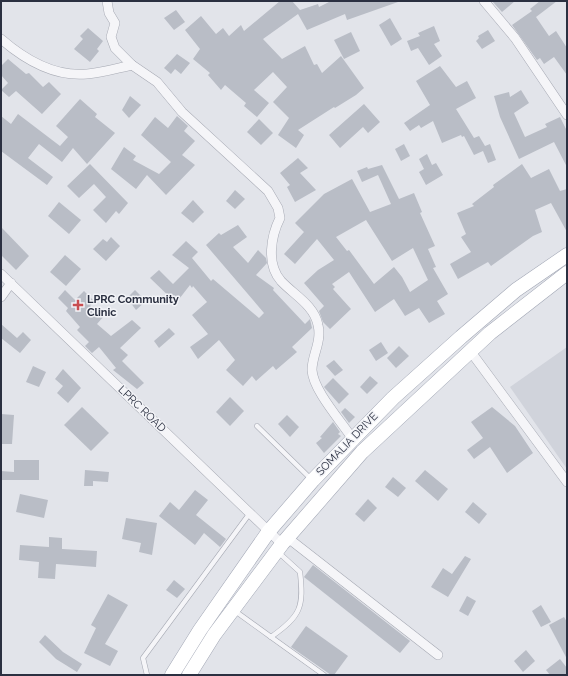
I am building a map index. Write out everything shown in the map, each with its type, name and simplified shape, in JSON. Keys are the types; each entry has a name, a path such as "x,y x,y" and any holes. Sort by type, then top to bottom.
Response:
{"main road":[{"name":"SOMALIA DRIVE","path":"172,675 200,630 269,531 352,438 393,398 516,290 565,259"},
{"name":"SOMALIA DRIVE","path":"189,675 214,636 282,544 362,452 495,329 567,273"}],"street":[{"path":"107,1 109,12 115,23 111,37 115,48 132,65 157,82 182,112 268,191 278,208 280,218 275,228 270,250 275,270 281,281 300,297 310,309 318,325 319,343 312,370 315,384 352,438"},
{"path":"484,1 515,38 567,115"},
{"path":"1,39 18,54 52,70 86,75 132,65"},
{"name":"LPRC ROAD","path":"1,274 282,544 438,655"},
{"path":"1,297 11,283"},
{"path":"471,352 567,482"}],"lane":[{"path":"256,426 313,480"},
{"path":"148,675 143,658 250,513"},
{"path":"271,637 285,627 300,610 302,593 300,572 282,544"},
{"path":"234,610 324,675"}],"shaded area":[{"path":"567,347 567,469 510,387"}],"building":[{"path":"280,1 292,1 300,10 318,4 319,7 331,1 398,1 347,20 345,14 307,30 298,14 263,39 282,59 305,46 314,65 317,64 322,73 341,56 364,88 356,95 298,130 304,135 296,148 278,135 289,118 273,102 287,87 273,72 254,90 269,103 257,117 244,106 246,103 225,85 221,90 208,75 210,73 193,59 200,49 185,30 201,16 216,34 223,28 229,36 241,25 244,31"},
{"path":"492,1 515,1 502,12"},
{"path":"540,1 557,1 536,17 549,36 556,31 567,48 567,75 554,57 544,64 540,58 537,60 512,25 532,11 530,9"},
{"path":"176,10 185,22 174,30 164,18"},
{"path":"390,18 402,39 391,46 379,25"},
{"path":"434,26 440,41 434,44 442,56 429,65 418,48 411,51 407,41 420,36 418,33"},
{"path":"88,28 103,41 97,49 99,51 90,62 74,49 83,39 80,36"},
{"path":"488,30 495,41 482,49 476,41 479,38 478,36"},
{"path":"351,32 360,51 344,59 334,40"},
{"path":"177,54 190,63 181,74 175,69 171,74 164,68"},
{"path":"8,59 26,74 29,73 43,87 49,82 61,94 42,114 16,91 9,97 1,90 8,83 1,75 1,66"},
{"path":"440,66 456,87 467,81 476,98 456,109 474,138 479,136 485,146 490,144 496,160 488,163 483,151 474,155 464,136 462,137 461,135 442,143 433,121 421,128 419,125 410,131 404,123 430,105 416,81"},
{"path":"521,90 529,103 514,113 525,137 547,127 545,124 560,117 567,131 567,167 554,142 519,159 500,117 494,96 509,92 510,97"},
{"path":"130,96 141,105 129,118 122,110"},
{"path":"80,99 97,114 95,117 115,133 87,164 73,148 62,162 39,144 28,158 53,177 47,185 1,151 1,116 11,124 18,114 60,146 68,137 56,126"},
{"path":"364,104 380,122 368,133 363,127 340,148 329,135"},
{"path":"177,116 188,126 184,131 195,141 182,155 195,165 166,195 147,175 136,189 111,169 124,147 136,156 133,160 159,174 171,162 141,135 155,117 168,128"},
{"path":"259,119 273,133 261,145 247,132"},
{"path":"404,144 410,156 401,161 395,149"},
{"path":"427,154 432,165 436,163 443,175 426,185 419,172 424,169 419,159"},
{"path":"298,158 308,168 300,173 316,190 295,202 287,187 290,185 280,173"},
{"path":"90,164 128,203 119,214 116,211 106,223 93,210 106,197 94,184 79,198 67,186"},
{"path":"522,164 531,178 549,169 560,191 567,189 567,232 551,203 535,210 542,232 533,236 491,266 488,262 458,279 450,264 471,252 461,237 466,234 457,213 474,206 472,204 494,187 493,185"},
{"path":"382,165 399,199 414,193 422,212 420,213 435,246 428,249 436,267 433,268 448,294 437,301 445,314 429,323 419,308 405,316 394,299 375,312 349,272 332,284 335,287 333,289 351,309 330,329 323,322 319,311 324,306 304,283 318,270 334,260 317,239 295,264 284,254 304,232 295,223 324,194 352,179 370,212 391,204 378,175 362,182 357,171 367,167 368,169","holes":["366,220 392,261 413,248 428,280 410,292 402,277 394,267 374,284 349,250 347,251 336,237"]},
{"path":"235,190 245,199 235,209 226,201"},
{"path":"193,200 204,212 193,223 181,213"},
{"path":"59,202 81,220 69,234 48,216"},
{"path":"238,225 247,237 233,247 248,263 258,250 266,258 267,263 256,275 274,288 273,290 305,324 310,319 312,328 292,347 297,352 276,370 273,366 256,381 252,376 243,386 226,370 235,360 219,340 198,359 190,347 208,334 192,315 207,302 193,286 192,288 190,285 176,303 150,278 159,270 173,284 189,268 172,255 186,241 198,252 192,258 211,281 213,279 259,318 264,313 206,245 219,233 221,235"},
{"path":"1,227 29,256 16,270 1,255"},
{"path":"111,237 120,246 106,261 93,249 103,239 107,242"},
{"path":"65,255 81,269 66,286 50,272"},
{"path":"65,290 75,300 84,291 94,301 90,306 103,317 97,324 111,336 132,320 141,328 120,348 128,355 122,361 144,383 137,389 113,370 116,368 99,347 92,353 85,346 89,342 77,330 80,327 66,311 68,308 58,298"},
{"path":"135,290 146,301 136,310 127,298"},
{"path":"1,324 17,338 23,332 31,340 20,353 1,338"},
{"path":"169,328 175,334 159,348 154,341"},
{"path":"381,342 388,353 376,361 369,350"},
{"path":"399,346 409,356 396,368 387,358"},
{"path":"334,360 343,370 335,376 326,366"},
{"path":"33,366 46,372 39,387 26,382"},
{"path":"63,369 81,388 68,403 57,393 63,386 55,379"},
{"path":"370,376 378,383 367,394 360,387"},
{"path":"333,378 349,394 339,404 324,387"},
{"path":"230,397 244,411 230,426 216,412"},
{"path":"82,407 109,433 91,451 64,425"},
{"path":"492,407 515,426 533,453 507,473 490,447 474,459 467,450 483,438 471,422"},
{"path":"345,408 355,417 349,423 341,412"},
{"path":"1,414 14,415 12,444 1,444"},
{"path":"287,415 299,427 290,437 278,424"},
{"path":"333,422 340,432 338,434 341,436 324,453 316,443 322,438 320,437"},
{"path":"14,460 39,460 39,480 1,480 1,471 14,472"},
{"path":"85,470 109,472 108,482 93,481 93,486 84,486"},
{"path":"425,470 448,489 438,501 415,481"},
{"path":"393,477 406,488 398,497 385,487"},
{"path":"195,490 208,500 196,515 226,539 220,547 204,533 195,545 159,516 170,502 179,510"},
{"path":"20,494 48,500 44,518 16,512"},
{"path":"368,499 377,508 364,522 355,514"},
{"path":"473,502 487,514 479,524 465,512"},
{"path":"126,518 157,523 152,555 139,552 141,543 122,539"},
{"path":"49,537 62,538 62,549 97,551 96,567 56,564 55,579 38,578 39,562 19,560 20,545 49,547"},
{"path":"465,556 471,559 448,597 431,587 443,568 452,574"},
{"path":"313,565 410,641 400,653 304,577"},
{"path":"174,580 185,589 177,598 166,590"},
{"path":"108,594 128,605 105,644 118,651 110,666 84,653 96,628 91,625"},
{"path":"467,596 476,601 468,616 459,611"},
{"path":"541,605 551,622 541,627 532,611"},
{"path":"564,617 567,622 567,659 549,625"},
{"path":"306,626 348,656 334,675 331,675 291,647"},
{"path":"45,635 63,652 82,664 77,672 56,659 39,642"},
{"path":"526,650 535,661 523,672 514,661"},
{"path":"560,659 567,668 567,675 550,675 546,670"}],"place":[{"name":"LPRC Community Clinic","path":"78,305"}]}
